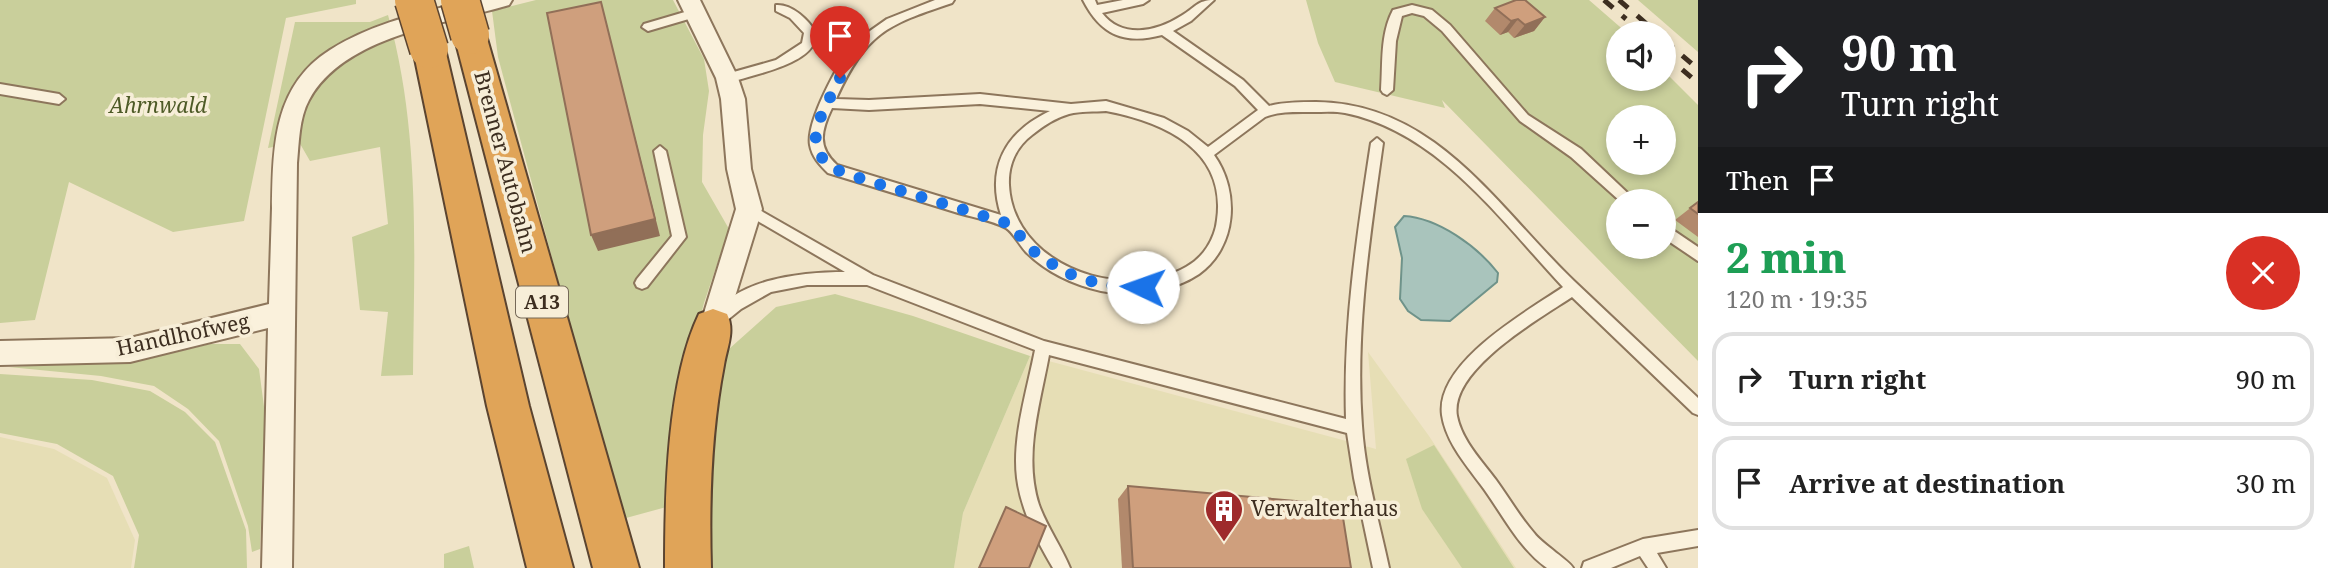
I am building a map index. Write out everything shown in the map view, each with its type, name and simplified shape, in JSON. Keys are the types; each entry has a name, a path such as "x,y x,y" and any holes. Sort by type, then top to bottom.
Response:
{"highway":[{"name":"A13","path":"414,0 429,49 508,406 550,568"},
{"name":"Brenner Autobahn","path":"465,17 494,115 559,368 616,568"},
{"path":"688,568 686,504 690,438 699,376 713,326"}],"street":[{"path":"277,568 285,163 290,122 304,89 334,58 356,45 386,33 501,0"},
{"path":"692,6 727,78 733,99 739,169 748,209 713,326"},
{"name":"Handlhofweg","path":"0,354 130,350 282,313"}],"lane":[{"path":"948,0 912,5 862,43 847,62 818,123 815,142 820,156 834,169 1010,224"},
{"path":"1143,0 1091,5 1102,22 1120,33 1138,34 1163,30 1190,18 1208,0"},
{"path":"648,27 692,6"},
{"path":"727,78 779,63 797,54 807,45 810,32 803,23 780,8"},
{"path":"1387,90 1391,59 1390,29 1397,13 1412,9 1428,13 1446,28 1524,118 1576,153 1616,189"},
{"path":"1163,30 1239,83 1266,111"},
{"path":"810,38 840,36 862,43"},
{"path":"0,89 59,99"},
{"path":"828,103 869,105 980,99 1074,108 1107,106 1140,112 1171,126 1207,154 1218,173 1227,202 1223,232 1207,258 1179,278 1143,287 1103,285 1064,272 1032,250 1010,224 1001,192 1004,163 1018,138 1043,119 1074,108"},
{"path":"1207,154 1266,111 1316,105 1347,107 1378,115 1399,125 1452,164 1573,288 1698,408"},
{"path":"1377,143 1359,269 1353,346 1354,428 1381,568"},
{"path":"642,282 679,237 660,151"},
{"path":"748,209 868,279 1044,347 1354,428"},
{"path":"1676,239 1698,255"},
{"path":"713,326 748,294 768,286 793,280 868,279"},
{"path":"1565,568 1546,558 1511,515 1454,429 1449,407 1455,384 1465,371 1503,339 1573,288"},
{"path":"1044,347 1029,422 1024,469 1031,501 1048,547 1062,568"},
{"path":"1590,568 1643,547 1698,538"},
{"path":"1643,547 1658,568"}],"shaded area":[{"path":"1368,352 1429,436 1516,568 954,568 963,513 1030,356 1376,449"},
{"path":"0,437 54,449 107,478 135,540 131,568 0,568"}],"green space":[{"name":"Ahrnwald","path":"0,0 356,0 356,4 286,18 244,221 173,232 69,182 35,320 0,323"},
{"path":"536,0 673,0 704,59 709,91 703,135 702,182 729,229 704,303 685,376 670,506 626,518 566,310 498,57 492,11"},
{"path":"1306,0 1589,0 1613,21 1606,21 1606,91 1676,91 1676,83 1698,105 1698,361 1442,100 1445,108 1335,82 1318,43"},
{"path":"1638,0 1698,0 1698,52 1676,33 1676,21 1662,21"},
{"path":"388,15 399,59 411,148 414,239 413,375 381,376 388,312 360,310 352,237 388,224 380,147 310,161 299,142 268,148 295,22 370,22"},
{"path":"835,294 913,316 1030,356 963,513 954,568 702,568 720,357 776,307"},
{"path":"210,344 240,344 259,369 265,414 260,549 252,552 248,526 219,441 188,409 154,386 101,376 9,367 148,359"},
{"path":"0,374 92,380 150,391 185,412 215,442 246,530 247,568 134,568 139,535 113,476 57,444 0,433"},
{"path":"1434,445 1514,568 1462,568 1422,509 1406,459"},
{"path":"469,546 474,568 444,568 444,554"}],"water":[{"path":"1404,216 1430,222 1456,235 1498,273 1497,282 1450,321 1421,320 1408,311 1400,299 1402,258 1395,227"}],"building":[{"path":"1516,0 1525,0 1545,17 1525,25 1518,19 1511,21 1495,8"},
{"path":"601,2 655,219 591,235 547,13"},
{"path":"1698,202 1698,214 1690,208"},
{"name":"Verwalterhaus","path":"1128,486 1341,505 1351,568 1133,568"},
{"path":"1006,507 1046,526 1029,568 979,568"}],"railway":[{"path":"1604,0 1626,19"},
{"path":"1619,0 1643,21"},
{"path":"1676,50 1698,69"},
{"path":"1676,64 1698,83"}],"place":[{"name":"Verwalterhaus","path":"1224,543"}],"route":[{"path":"840,78 818,123 816,133 816,150 825,163 846,174 1010,224 1032,250 1064,272 1103,285 1143,287"}]}
